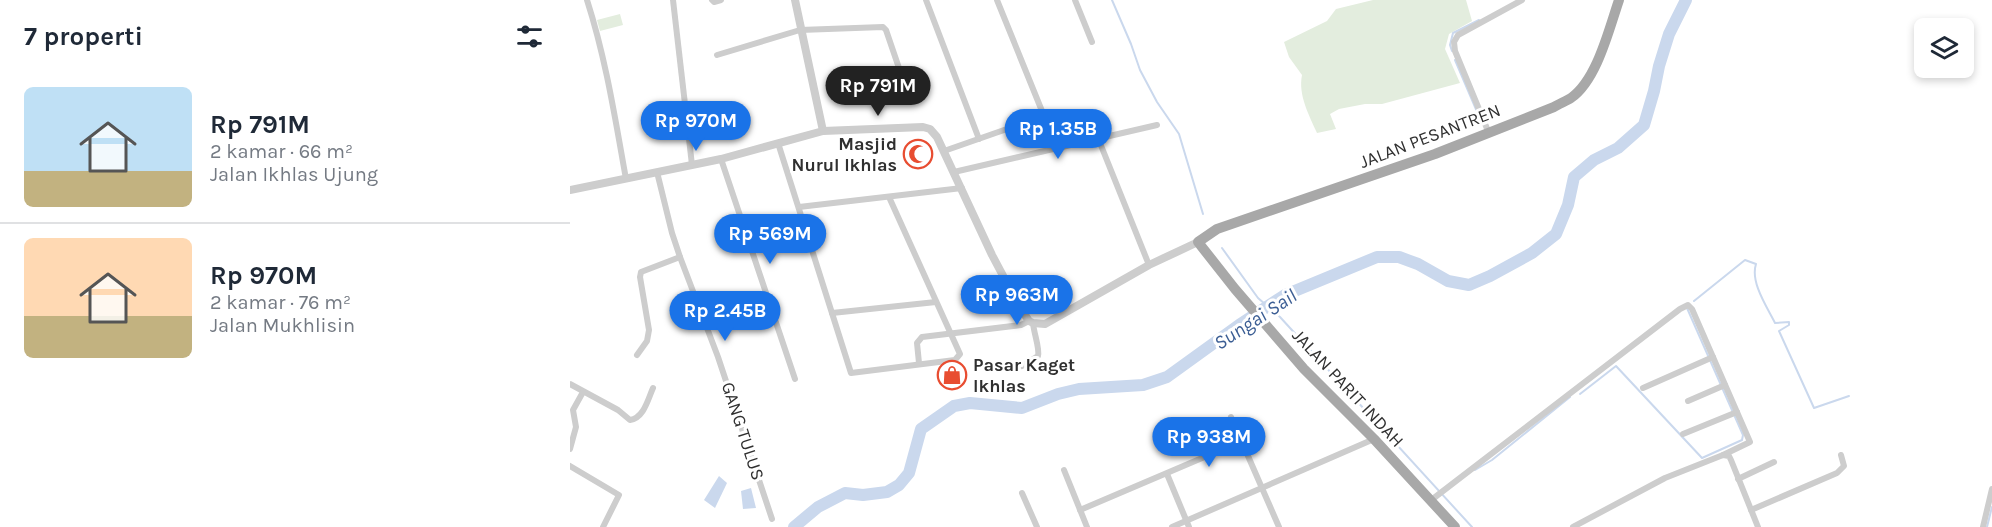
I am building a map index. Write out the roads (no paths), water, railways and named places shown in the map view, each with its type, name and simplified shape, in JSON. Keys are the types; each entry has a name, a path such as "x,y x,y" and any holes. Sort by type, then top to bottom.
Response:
{"main road":[{"name":"JALAN PESANTREN","path":"1198,242 1217,229 1416,161 1554,107 1572,97 1584,85 1593,69 1619,0"},
{"name":"JALAN PARIT INDAH","path":"1198,242 1304,369 1433,499 1455,527"}],"street":[{"path":"587,0 602,50 626,179"},
{"path":"673,0 692,165"},
{"path":"712,0 714,2 721,0"},
{"path":"795,0 823,131"},
{"path":"926,0 979,139"},
{"path":"944,151 1044,116 997,0"},
{"path":"1075,0 1092,42"},
{"path":"1488,131 1455,51 1455,42 1458,35 1522,0"},
{"path":"717,55 800,30 883,27 900,71"},
{"path":"954,172 1157,124"},
{"path":"570,190 721,159 823,131 923,127 934,132 992,255 1019,306 1031,322 1039,352 1038,356 1022,366"},
{"path":"1098,138 1149,265"},
{"path":"778,143 851,373 958,358 960,354 889,197"},
{"path":"721,159 795,379"},
{"name":"GANG TULUS","path":"657,172 672,233 718,357 772,519"},
{"path":"799,207 962,188"},
{"path":"919,363 917,343 919,339 1031,322 1045,324 1149,265 1198,242"},
{"path":"637,355 647,341 649,330 641,272 680,257"},
{"path":"832,313 936,302"},
{"path":"1433,499 1688,304 1750,442 1665,478 1573,527"},
{"path":"1643,388 1713,357"},
{"path":"570,384 610,405 630,420 640,415 653,387"},
{"path":"1688,401 1725,384"},
{"path":"570,449 573,414 583,392"},
{"path":"1683,434 1737,412"},
{"path":"1231,417 1279,527"},
{"path":"1172,527 1188,524 1262,488 1374,439"},
{"path":"1080,510 1242,441"},
{"path":"1723,455 1729,456 1758,527"},
{"path":"1751,510 1837,473 1844,466 1841,455"},
{"path":"1738,479 1774,462"},
{"path":"570,466 619,495 603,527"},
{"path":"1064,470 1087,527"},
{"path":"1167,474 1188,524"},
{"path":"1983,527 1992,489"},
{"path":"1022,493 1037,527"}],"water":[{"path":"719,476 727,483 715,508 704,500"},
{"path":"751,488 756,508 743,509 741,491"}],"waterway":[{"path":"1112,0 1140,70 1157,102 1179,134 1203,214"},
{"name":"Sungai Sail","path":"794,527 818,507 845,493 863,495 887,492 899,485 909,473 921,429 954,406 970,403 1022,408 1058,394 1079,389 1143,385 1167,377 1285,295 1377,257 1399,257 1418,264 1448,281 1469,285 1532,253 1556,234 1568,205 1574,177 1594,160 1618,148 1644,125 1669,34 1686,0"},
{"path":"1452,51 1450,45 1453,33 1479,20"},
{"path":"1455,60 1481,121"},
{"path":"1222,248 1258,298 1280,317 1472,527"},
{"path":"1694,301 1745,260 1756,264 1757,286 1775,323 1789,322 1789,325 1779,331 1814,408 1849,396"},
{"path":"1580,394 1616,366 1702,458 1742,440 1743,435 1687,308"},
{"path":"1475,470 1492,460 1570,397"},
{"path":"1987,527 1992,507"}],"place":[{"name":"Masjid Nurul Ikhlas","path":"918,154"},
{"name":"Pasar Kaget Ikhlas","path":"952,375"}]}
